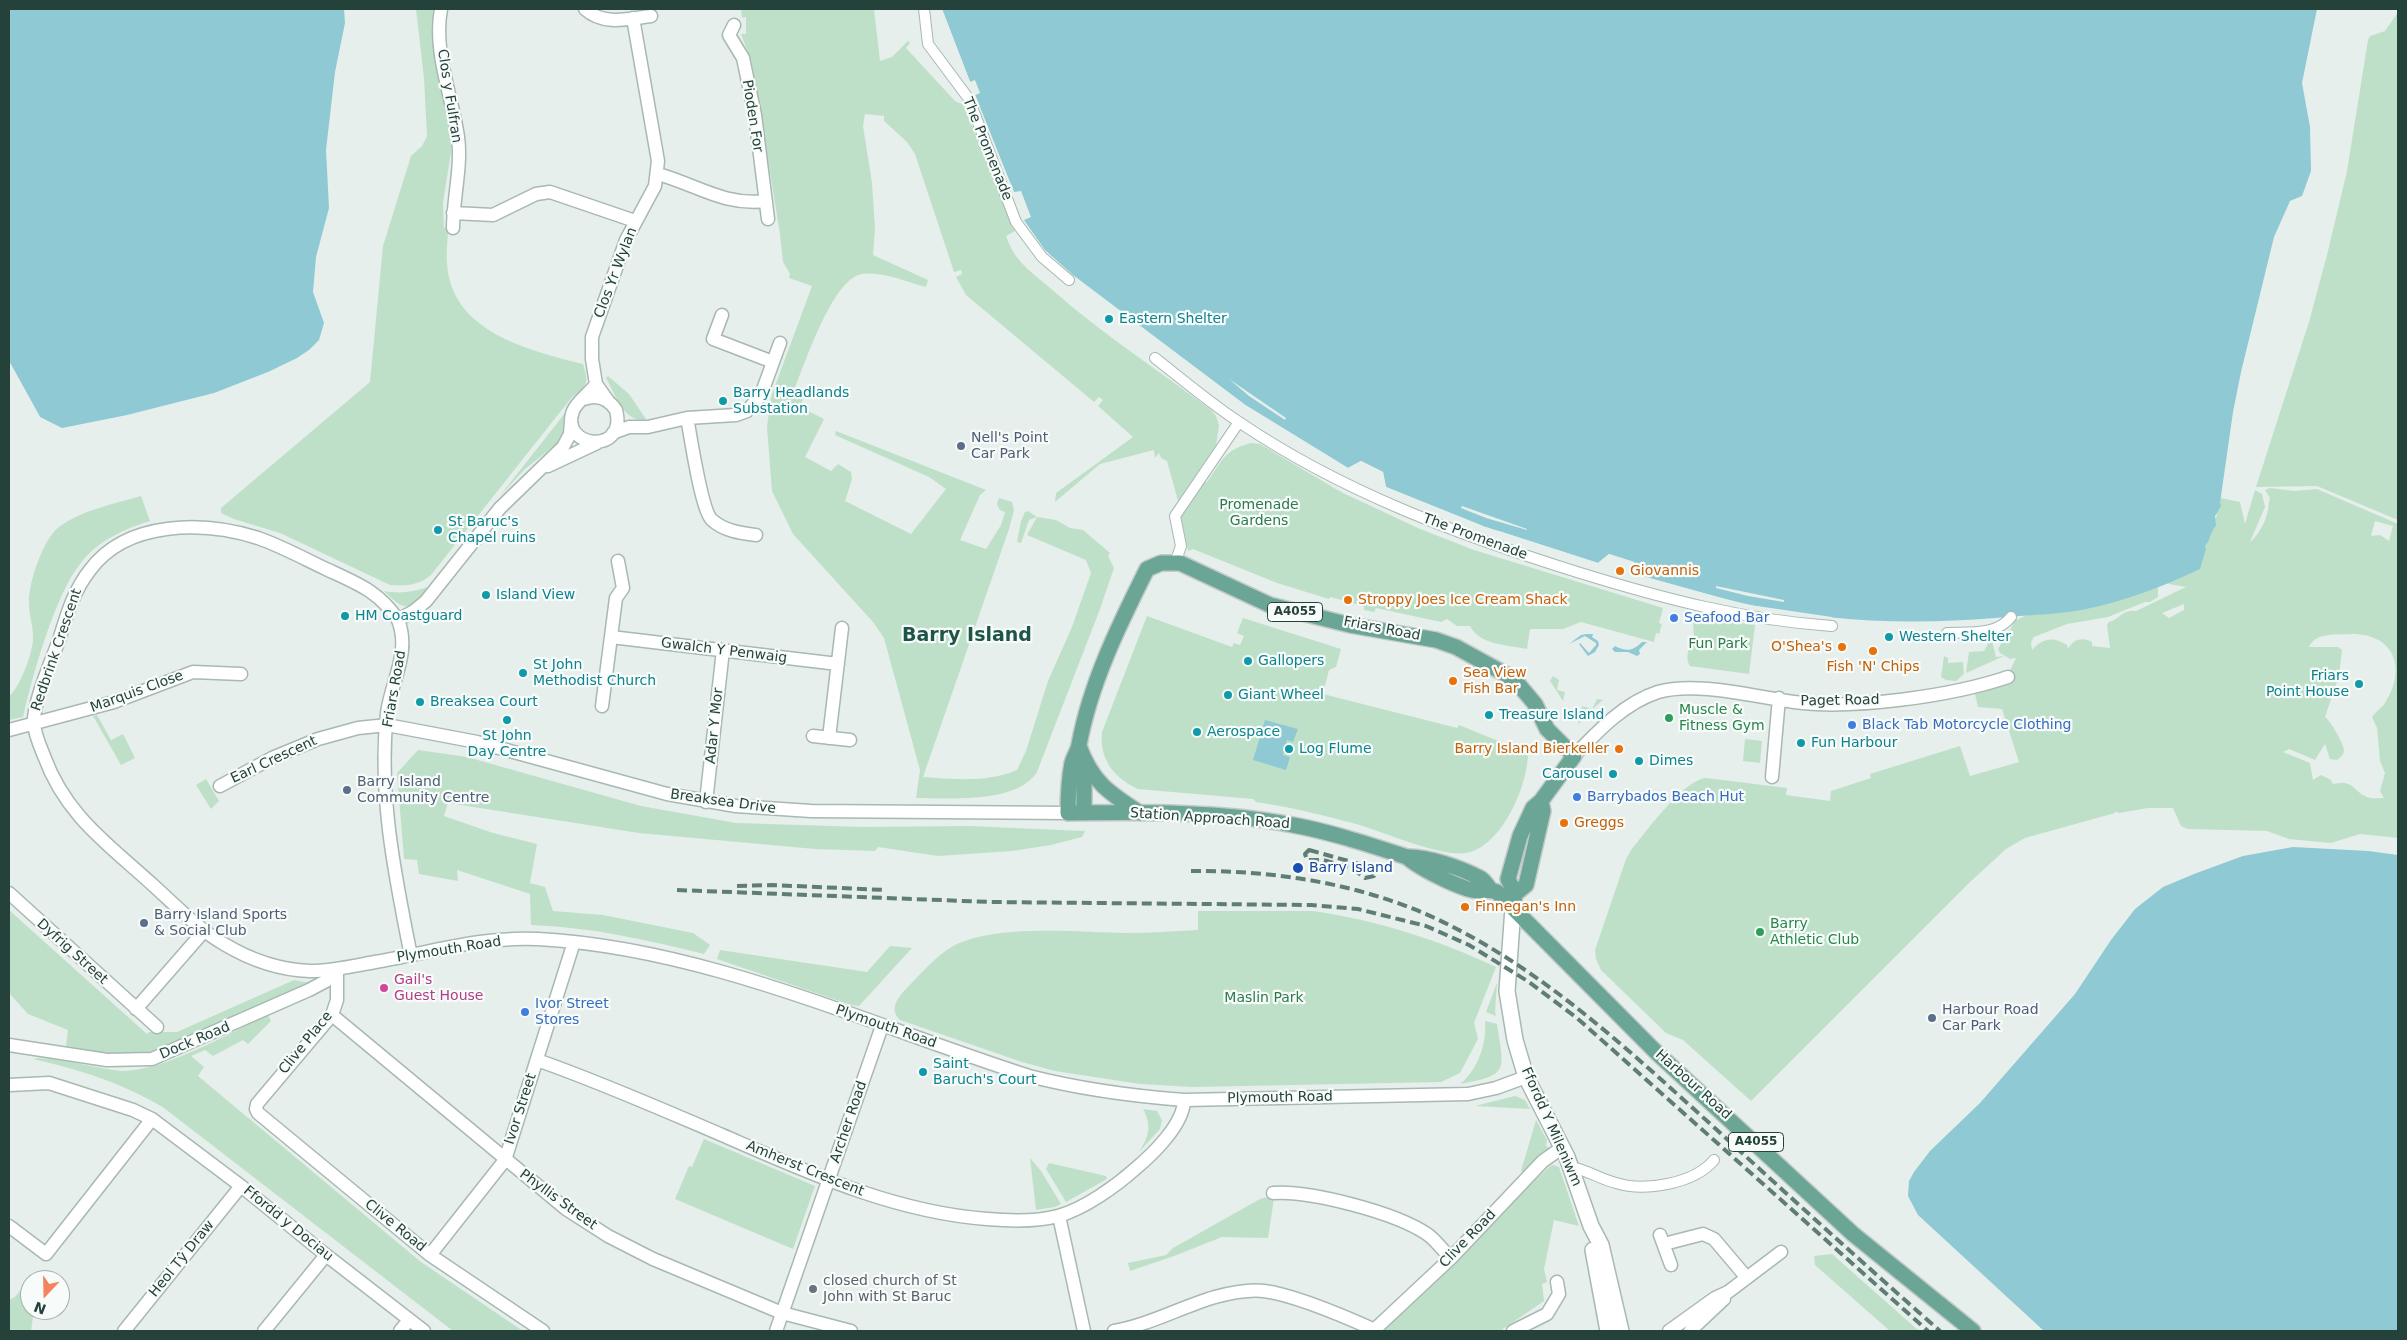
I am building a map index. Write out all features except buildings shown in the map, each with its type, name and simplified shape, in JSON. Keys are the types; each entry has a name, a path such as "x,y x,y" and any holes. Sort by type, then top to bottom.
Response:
{"main road":[{"path":"1068,812 1071,769 1079,746 1082,725 1123,616 1147,569 1161,563 1175,563"},
{"name":"Friars Road","path":"1175,563 1270,605 1350,625 1436,640 1456,647 1507,675 1519,684 1535,704 1547,729 1574,756"},
{"path":"1079,746 1084,762 1104,789 1140,813"},
{"path":"1514,901 1508,879 1526,822 1533,808 1574,756"},
{"path":"1084,762 1084,812"},
{"name":"Station Approach Road","path":"1068,812 1140,813 1269,821 1294,825 1407,857 1419,867 1454,883 1477,891 1490,889 1514,901"},
{"name":"Harbour Road","path":"1514,901 1657,1053 1853,1234 1973,1331"}],"street":[{"name":"Clos y Fulfran","path":"441,9 441,48 446,87 458,138 453,228"},
{"path":"584,9 596,17 610,21 651,16"},
{"name":"The Promenade","path":"924,9 928,44 969,99 1016,222 1042,257 1069,280"},
{"name":"Clos Yr Wylan","path":"608,401 596,384 592,359 592,337 626,240 655,186 658,174 658,162 634,18"},
{"name":"Pioden For","path":"727,32 743,58 755,115 768,219"},
{"path":"658,174 682,181 730,201 747,204 766,202"},
{"path":"453,213 493,215 536,194 550,192 636,221"},
{"path":"722,315 713,339 773,362"},
{"path":"533,476 551,464 629,427 648,427 687,418 736,415 747,411 761,395 780,343"},
{"name":"The Promenade","path":"1155,358 1239,422 1285,451 1354,488 1420,518 1618,585 1690,605 1771,621 1832,626"},
{"path":"398,620 414,611 426,601 476,535 565,444 570,434 574,408 596,384"},
{"path":"584,399 594,396 608,401 616,410 617,427 613,433"},
{"path":"617,416 629,427"},
{"path":"687,418 709,517 737,533 756,535"},
{"path":"571,421 575,432 584,440 600,442"},
{"path":"1175,563 1181,546 1175,516 1239,422"},
{"name":"Redbrink Crescent","path":"337,969 297,970 270,964 233,949 204,931 76,815 51,774 34,724 36,706 67,616 81,583 92,566 104,555 125,542 153,532 188,528 220,529 264,540 366,588 384,601 398,620"},
{"path":"602,706 616,598 624,588 618,561"},
{"path":"1947,633 1992,630 2006,624 2011,617"},
{"name":"Friars Road","path":"398,620 403,649 390,700 386,766 391,848 411,956"},
{"path":"830,738 842,628"},
{"name":"Gwalch Y Penwaig","path":"611,637 838,664"},
{"name":"Adar Y Mor","path":"706,802 723,650"},
{"name":"Marquis Close","path":"34,724 114,702 193,672 241,674"},
{"name":"Paget Road","path":"1574,756 1621,712 1635,702 1657,693 1691,689 1779,698 1793,702 1818,703 1895,699 1958,690 2008,677"},
{"path":"1772,777 1779,698"},
{"path":"9,730 34,724"},
{"name":"Earl Crescent","path":"220,786 272,758 318,739 358,728 387,725"},
{"name":"Breaksea Drive","path":"387,725 477,742 633,786 706,802 781,810 1068,812"},
{"path":"813,736 850,740"},
{"name":"Dyfrig Street","path":"9,894 157,1028"},
{"name":"Ffordd Y Mileniwm","path":"1514,901 1507,990 1515,1040 1526,1077 1572,1167 1591,1226 1601,1245 1621,1331"},
{"path":"136,1009 204,931"},
{"name":"Plymouth Road","path":"337,969 493,940 532,939 574,942 646,953 693,964 1029,1076 1112,1093 1184,1100 1468,1094 1496,1088 1526,1077"},
{"name":"Ivor Street","path":"430,1255 505,1160 574,942"},
{"name":"Clive Place","path":"256,1109 257,1104 332,1015 337,1000 337,969"},
{"name":"Dock Road","path":"9,1045 107,1060 152,1059 309,990 326,981 337,969"},
{"name":"Phyllis Street","path":"332,1015 566,1209 608,1236 653,1259 782,1313 851,1331"},
{"name":"Archer Road","path":"776,1331 882,1026"},
{"name":"Amherst Crescent","path":"537,1060 593,1079 829,1181 894,1202 954,1217 1013,1221 1059,1216 1098,1197 1120,1183 1166,1138 1184,1109 1184,1100"},
{"name":"Ffordd y Dociau","path":"9,1085 49,1083 133,1110 152,1119 241,1186 326,1256 424,1331"},
{"name":"Clive Road","path":"256,1109 265,1119 430,1255 542,1331"},
{"path":"9,1226 46,1254 152,1119"},
{"name":"Clive Road","path":"1374,1331 1451,1258 1543,1161 1563,1147"},
{"path":"1572,1167 1616,1183 1642,1187 1667,1185 1707,1168 1714,1160"},
{"name":"Heol Tŷ Draw","path":"124,1331 241,1186"},
{"path":"1272,1193 1285,1192 1329,1199 1382,1214 1427,1234 1451,1258"},
{"path":"1059,1216 1084,1331"},
{"name":"Ffordd Y Mileniwm","path":"1591,1226 1592,1248 1608,1331"},
{"path":"1671,1265 1662,1240 1704,1234 1714,1239 1747,1278"},
{"path":"1669,1331 1715,1298 1728,1292 1781,1252"},
{"path":"264,1331 326,1256"},
{"path":"1513,1331 1547,1314 1559,1294 1557,1282"},
{"path":"1114,1331 1213,1298 1243,1291 1264,1291 1351,1319 1374,1331"},
{"path":"1690,1331 1720,1303 1728,1292"},
{"path":"400,1331 409,1320"}],"green space":[{"path":"416,9 434,9 439,77 451,135 451,152 443,203 444,228 448,228 447,263 452,287 462,306 477,322 496,334 539,352 583,364 586,384 572,397 431,575 417,583 390,585 280,533 234,519 221,513 221,508 370,382 383,246 411,156 422,146 427,136 424,78"},
{"path":"741,9 874,9 880,61 892,57 908,41 910,43 906,48 955,101 964,105 1015,231 1006,236 1010,246 1021,262 1092,323 1211,410 1216,416 1219,426 1216,445 1178,501 1167,461 1161,458 1159,453 1155,458 1154,450 1100,464 1055,502 1056,493 1133,437 1098,406 1103,400 1099,397 1094,402 966,295 956,277 962,274 961,270 954,272 915,154 907,142 884,121 884,116 865,114 863,126 872,183 875,229 873,255 928,280 926,287 886,275 862,274 851,279 840,291 830,306 812,343 794,390 805,394 800,407 824,419 805,457 831,471 838,464 851,472 852,479 845,501 911,534 946,489 929,477 835,435 836,431 986,490 980,495 960,540 986,549 1001,525 1005,512 1000,510 997,504 999,498 1012,502 1014,510 923,777 970,779 994,777 1017,770 1026,751 1048,681 1072,627 1091,573 1086,560 1027,535 1037,517 1056,520 1070,528 1083,530 1110,553 1108,556 1114,568 1037,772 1027,782 1014,790 981,797 916,798 920,770 884,638 873,622 793,534 772,491 767,427 771,397 812,286 789,278 790,274 783,262 765,141 762,136 761,110 751,60 741,34 746,34 746,17 742,18"},
{"path":"2398,12 2398,520 2317,486 2256,487 2309,322 2327,255 2347,171 2368,40 2370,36 2385,31"},
{"path":"608,376 629,394 646,419 639,420 626,412 606,378"},
{"path":"569,408 562,439 524,470 499,497"},
{"name":"Promenade Gardens","path":"1251,443 1260,444 1341,492 1420,529 1474,550 1663,608 1659,623 1662,624 1659,634 1656,633 1654,642 1581,622 1563,629 1530,629 1527,649 1503,645 1480,637 1470,626 1457,626 1447,619 1441,622 1376,608 1374,612 1364,610 1364,607 1353,603 1352,595 1343,596 1342,600 1330,597 1329,599 1277,583 1193,549 1188,551 1181,516 1228,453"},
{"path":"2270,488 2294,491 2317,489 2398,524 2398,838 2360,834 2331,843 2289,839 2267,831 2188,829 2181,826 2173,808 2148,808 2119,813 2115,811 2115,813 2025,838 2006,849 1969,883 1751,1101 1683,1040 1666,1033 1601,970 1596,959 1595,950 1626,859 1656,819 1687,787 1706,778 1787,788 1786,795 1830,801 1831,791 1871,778 1870,774 1960,746 1970,776 2019,762 2002,709 1978,707 1974,690 2009,673 2016,658 2010,659 2000,653 1998,649 2014,621 2025,616 2158,584 2158,597 2150,602 2145,602 2108,617 2067,624 2034,637 2031,642 2032,650 2040,643 2053,639 2067,645 2068,649 2075,641 2082,639 2092,642 2092,646 2110,648 2107,625 2109,622 2128,611 2136,611 2186,587 2169,584 2168,578 2217,516 2214,506 2221,498 2240,502 2245,524 2255,490 2262,494 2265,507 2250,542 2253,540 2263,525 2268,512 2270,498 2265,490","holes":["2375,521 2393,526 2389,541 2380,535 2371,536","2184,604 2184,610 2169,618 2162,613","2352,634 2367,636 2378,640 2387,647 2393,656 2396,666 2392,690 2384,705 2372,717 2377,728 2380,761 2385,773 2380,791 2384,798 2369,798 2352,786 2345,783 2333,784 2331,780 2321,775 2313,780 2310,763 2283,752 2289,749 2315,760 2325,744 2330,759 2337,760 2343,755 2342,743 2325,717 2339,676 2342,650 2338,647 2309,647 2316,639"]},
{"path":"141,496 150,521 130,528 103,542 80,564 53,615 38,659 23,717 9,720 9,696 21,678 33,643 29,595 38,562 47,541 59,527 78,516 98,508"},
{"path":"1028,511 1037,517 1029,520 1021,543 1017,542 1021,521 1025,512"},
{"path":"428,587 417,601 408,606 398,603 384,591 406,592"},
{"path":"1147,616 1232,647 1234,643 1240,645 1244,636 1237,633 1243,618 1341,649 1336,667 1329,670 1323,694 1457,728 1459,725 1528,753 1523,781 1510,813 1491,839 1479,848 1466,853 1454,853 1427,848 1356,824 1256,802 1253,799 1138,789 1122,779 1110,766 1103,751 1102,732"},
{"name":"Fun Park","path":"1700,617 1755,625 1749,674 1690,666 1687,656 1691,638 1694,638 1693,622"},
{"path":"1992,641 1996,657 2004,656 1966,673 1969,652 1984,651 1989,642"},
{"path":"1944,656 1948,658 1948,663 1963,662 1964,674 1956,681 1946,680 1941,677"},
{"path":"1553,676 1559,680 1557,690 1565,692 1563,701 1550,681"},
{"path":"1597,699 1603,700 1590,711 1588,709 1582,715 1585,718 1578,724 1582,706 1592,709"},
{"path":"97,715 111,740 123,734 135,758 121,765 93,716"},
{"path":"1745,739 1762,741 1760,763 1743,761"},
{"path":"418,750 467,757 641,806 736,823 863,827 969,826 1085,831 1082,837 1051,845 1012,851 938,856 878,847 875,851 815,849 639,833 448,803 444,816 493,833 537,844 530,883 545,887 553,911 603,915 693,933 710,945 704,954 597,931 531,925 530,894 457,870 458,881 419,874 417,860 404,859 397,773"},
{"path":"206,779 219,801 211,809 196,785"},
{"path":"9,910 147,1034 149,1032 177,1032 294,980 310,983 158,1053 103,1054 66,1046 68,1030 28,1014 9,993"},
{"name":"Maslin Park","path":"1198,911 1313,911 1337,915 1407,932 1452,948 1496,967 1474,1023 1478,1039 1460,1073 1441,1082 1193,1087 1140,1084 1055,1071 1022,1062 900,1020 895,1013 895,1005 899,998 928,966 948,949 972,938 993,934 1038,931 1125,933 1198,930"},
{"path":"890,946 912,948 859,1006 851,1005 717,959 720,950 867,972"},
{"path":"1497,983 1495,1012 1496,1016 1486,1012"},
{"path":"268,1015 271,1021 248,1044 243,1040 213,1056 205,1050 191,1056 204,1067 198,1076 421,1262 523,1331 453,1331 164,1108 149,1099 101,1078 33,1059 50,1059 123,1071 139,1069 177,1058"},
{"path":"1485,1021 1497,1024 1502,1061 1500,1068 1496,1073 1488,1077 1460,1084 1472,1071 1480,1056 1483,1047"},
{"path":"1515,1096 1525,1100 1530,1109 1475,1106"},
{"path":"1143,1109 1157,1111 1162,1120 1160,1129 1139,1152 1148,1131 1148,1121"},
{"path":"1536,1120 1547,1140 1546,1146 1549,1148 1525,1175 1521,1171"},
{"path":"704,1139 815,1186 793,1249 675,1199 689,1166 692,1167"},
{"path":"1030,1158 1041,1171 1061,1204 1055,1207 1036,1210"},
{"path":"1049,1163 1106,1176 1107,1179 1066,1202 1046,1169"},
{"path":"1550,1166 1559,1167 1579,1226 1554,1220 1544,1269 1547,1282 1542,1284 1544,1301 1500,1331 1380,1331"},
{"path":"1274,1198 1268,1238 1222,1237 1130,1271 1128,1263 1166,1255 1173,1248 1260,1199"},
{"path":"1832,1254 1919,1331 1890,1331 1815,1265 1814,1256"},
{"path":"20,1291 20,1320 33,1320 31,1331 9,1331 9,1300 15,1297"}],"water":[{"path":"9,9 344,9 345,23 335,72 326,150 329,208 316,257 313,292 324,323 319,340 309,350 268,372 214,393 127,415 62,428 40,417 9,361"},
{"path":"942,9 2317,9 2302,83 2310,127 2311,171 2302,196 2290,201 2274,237 2233,412 2221,506 2215,516 2216,526 2205,546 2206,549 2200,569 2157,588 2127,598 2097,607 2060,613 1931,621 1836,618 1773,609 1690,590 1639,575 1634,562 1609,554 1598,563 1483,526 1386,487 1383,472 1361,461 1348,468 1244,404 1073,275 1045,250 1024,220 1031,217 1021,191 1014,192 975,95 980,93 975,80 970,82"},
{"path":"1593,634 1592,637 1598,641 1599,645 1595,652 1588,656 1579,644 1589,653 1596,643 1585,636 1569,644 1581,635"},
{"path":"1642,642 1647,642 1639,650 1640,654 1637,656 1628,652 1615,652 1612,649 1615,646 1630,650"},
{"path":"1265,720 1298,729 1293,742 1287,740 1283,755 1290,757 1286,770 1253,760"},
{"path":"2293,847 2368,851 2398,855 2398,1331 2044,1331 1918,1215 1908,1196 1909,1181 1930,1151 1980,1103 2075,994 2111,940 2135,909 2163,887 2194,874 2243,856"}],"pier":[{"path":"940,9 942,9 971,84 969,84"},
{"path":"974,92 1015,195 1012,193 972,94"},
{"path":"1164,346 1244,404 1243,406"},
{"path":"9,361 40,417 63,430 43,423 38,419 9,366"},
{"path":"1229,379 1286,418 1285,420 1249,396"},
{"path":"1258,413 1348,468 1361,461 1383,472 1386,487 1483,526 1482,528 1384,488 1382,473 1361,463 1348,470 1279,430 1257,415"},
{"path":"1462,506 1527,530 1486,518 1461,508"},
{"path":"1499,531 1598,563 1609,554 1634,562 1639,575 1740,603 1740,605 1638,577 1633,563 1610,556 1598,565 1498,533"},
{"path":"1716,586 1784,600 1784,602 1748,596 1716,588"},
{"path":"1757,606 1832,617 1832,619 1756,608"}],"railway":[{"path":"1309,850 1370,867 1375,870 1374,876 1365,878 1352,868 1323,860 1307,860 1305,854 1309,850"},
{"path":"1191,871 1225,871 1293,878 1327,883 1360,891 1424,913 1491,948 1560,995 1624,1047 1940,1331"},
{"path":"737,886 772,885 885,890"},
{"path":"677,890 991,902 1311,905 1358,909 1426,926 1469,945 1529,982 1577,1018 1928,1331"}],"place":[{"name":"Eastern Shelter","path":"1109,319"},
{"name":"Barry Headlands Substation","path":"723,401"},
{"name":"Nell's Point Car Park","path":"961,446"},
{"name":"St Baruc's Chapel ruins","path":"438,530"},
{"name":"Giovannis","path":"1620,571"},
{"name":"Island View","path":"486,595"},
{"name":"Stroppy Joes Ice Cream Shack","path":"1348,600"},
{"name":"HM Coastguard","path":"345,616"},
{"name":"Seafood Bar","path":"1674,618"},
{"name":"Western Shelter","path":"1889,637"},
{"name":"O'Shea's","path":"1842,647"},
{"name":"Fish 'N' Chips","path":"1873,651"},
{"name":"Gallopers","path":"1248,661"},
{"name":"St John Methodist Church","path":"523,673"},
{"name":"Sea View Fish Bar","path":"1453,681"},
{"name":"Friars Point House","path":"2359,684"},
{"name":"Giant Wheel","path":"1228,695"},
{"name":"Breaksea Court","path":"420,702"},
{"name":"Treasure Island","path":"1489,715"},
{"name":"Muscle & Fitness Gym","path":"1669,718"},
{"name":"St John Day Centre","path":"507,720"},
{"name":"Black Tab Motorcycle Clothing","path":"1852,725"},
{"name":"Aerospace","path":"1197,732"},
{"name":"Fun Harbour","path":"1801,743"},
{"name":"Log Flume","path":"1289,749"},
{"name":"Barry Island Bierkeller","path":"1619,749"},
{"name":"Dimes","path":"1639,761"},
{"name":"Carousel","path":"1613,774"},
{"name":"Barry Island Community Centre","path":"347,790"},
{"name":"Barrybados Beach Hut","path":"1577,797"},
{"name":"Greggs","path":"1564,823"},
{"name":"Barry Island","path":"1298,868"},
{"name":"Finnegan's Inn","path":"1465,907"},
{"name":"Barry Island Sports & Social Club","path":"144,923"},
{"name":"Barry Athletic Club","path":"1760,932"},
{"name":"Gail's Guest House","path":"384,988"},
{"name":"Ivor Street Stores","path":"525,1012"},
{"name":"Harbour Road Car Park","path":"1932,1018"},
{"name":"Saint Baruch's Court","path":"923,1072"},
{"name":"closed church of St John with St Baruc","path":"813,1289"}],"district":[{"name":"Barry Island","path":"967,636"}]}
